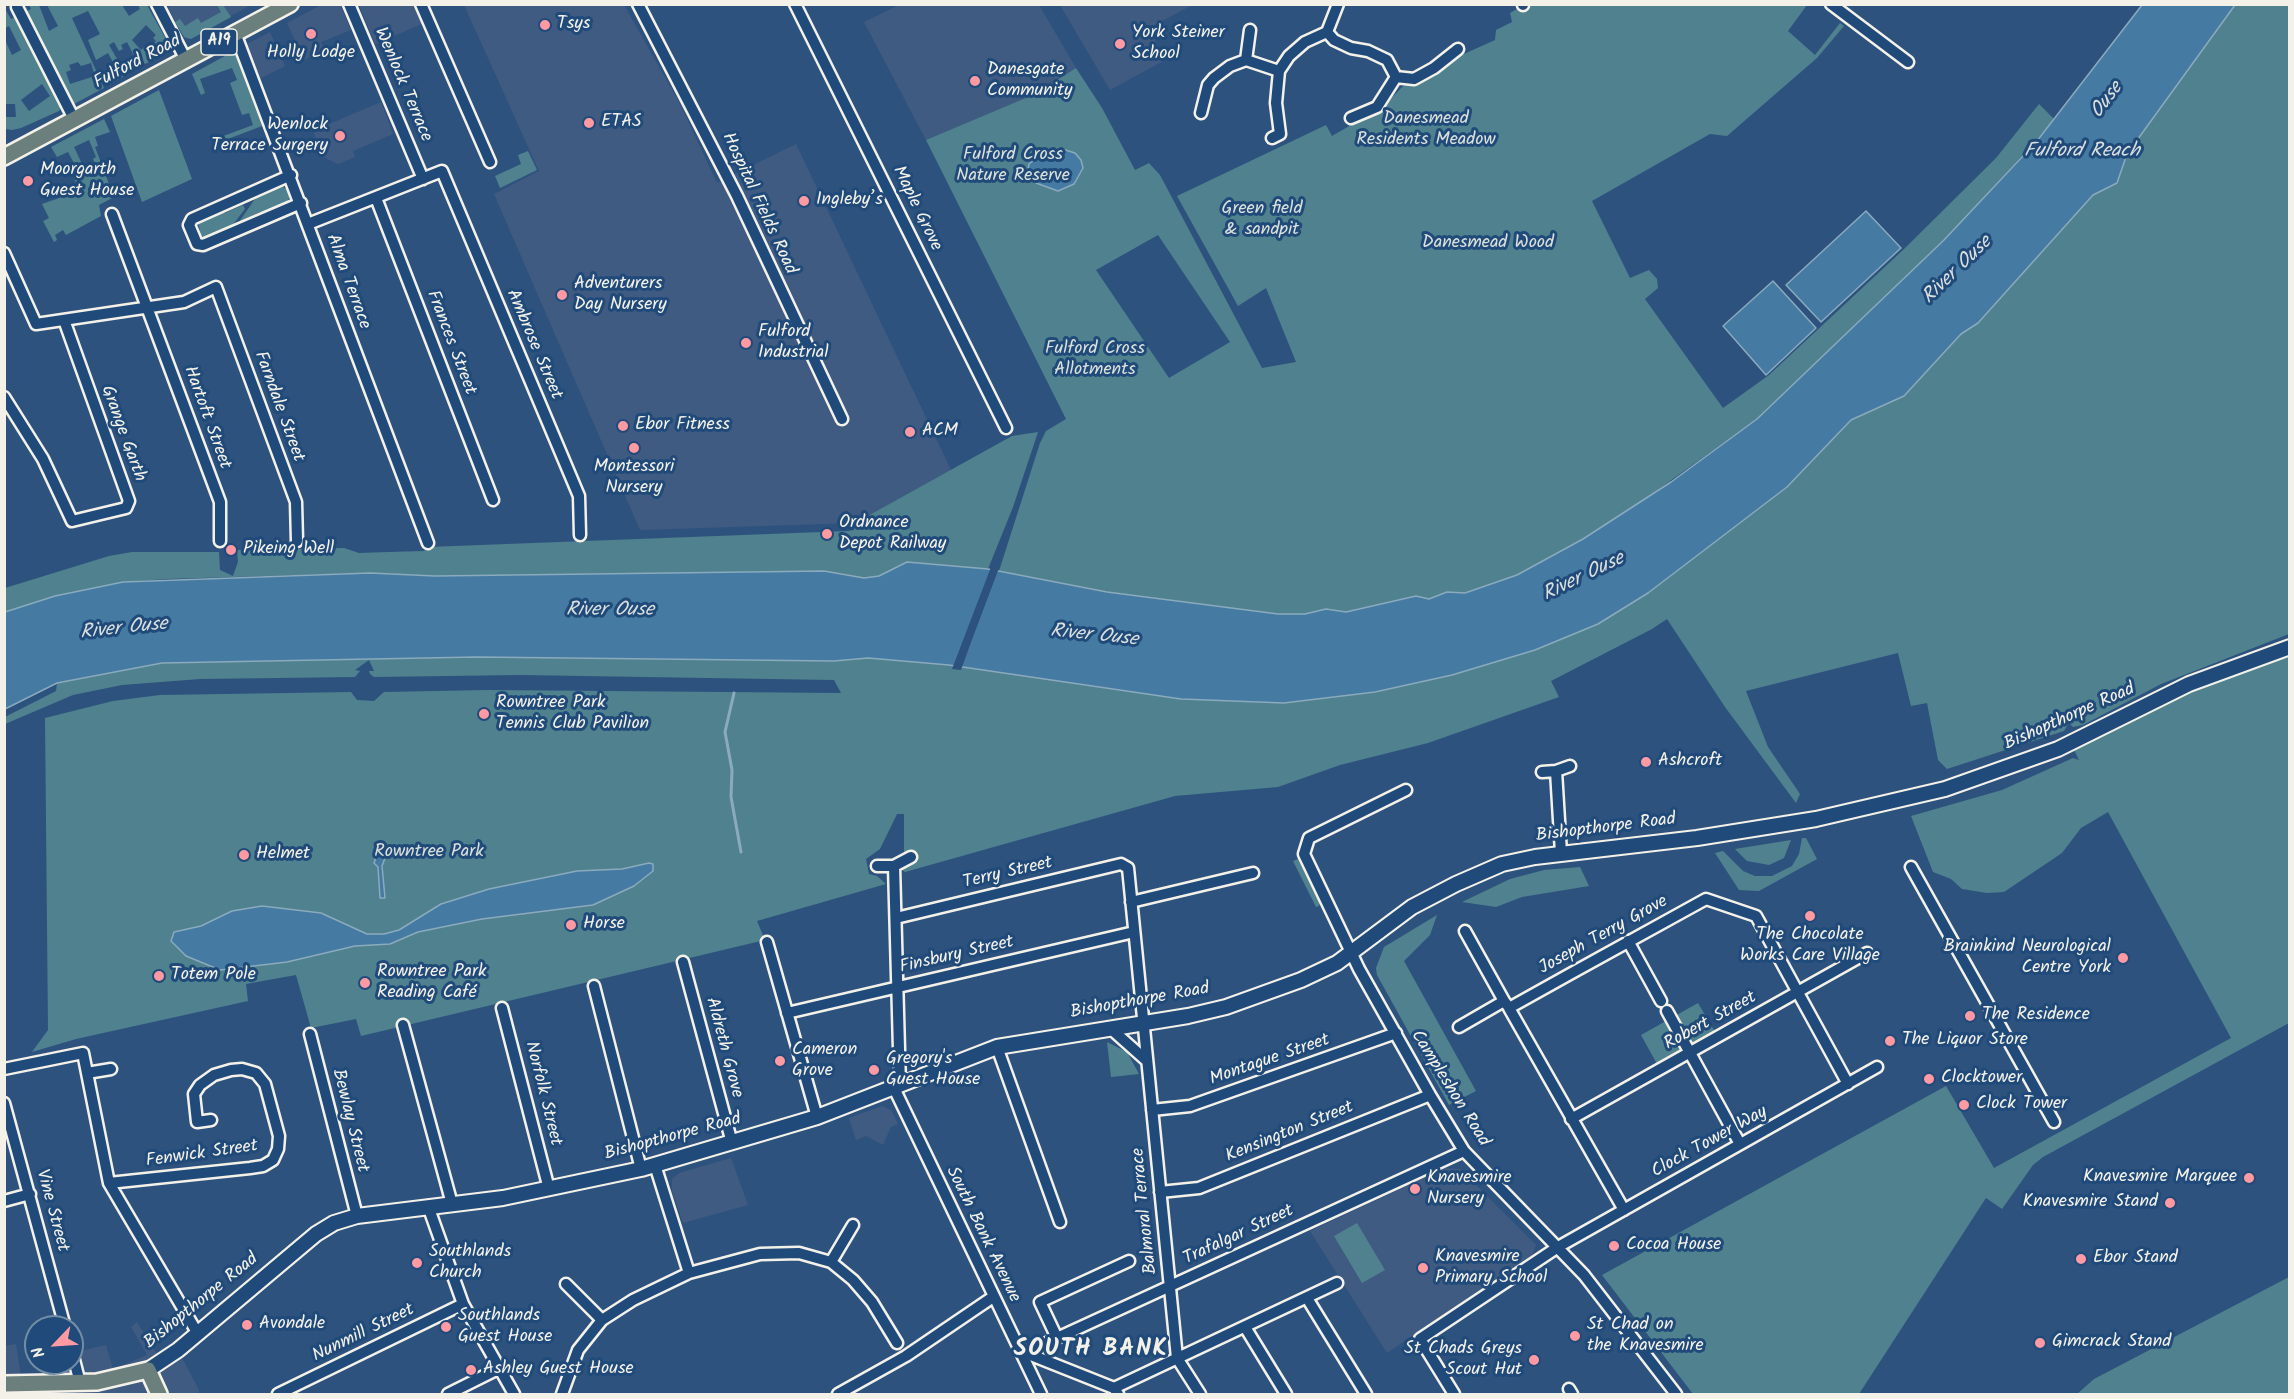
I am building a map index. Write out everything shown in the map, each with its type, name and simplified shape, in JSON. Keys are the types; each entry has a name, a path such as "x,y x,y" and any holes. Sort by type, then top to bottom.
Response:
{"main road":[{"name":"Fulford Road","path":"8,151 74,119 290,4"},
{"name":"Bishopthorpe Road","path":"4,1384 114,1380 148,1370"},
{"path":"148,1370 159,1395"}],"street":[{"path":"157,4 186,60"},
{"name":"Wenlock Terrace","path":"350,4 423,179"},
{"path":"421,4 490,162"},
{"name":"Hospital Fields Road","path":"638,4 737,196 842,419"},
{"name":"Maple Grove","path":"795,4 1006,429"},
{"path":"1272,138 1280,134 1276,103 1279,71 1289,56 1305,42 1327,32 1338,4"},
{"path":"1831,4 1908,63"},
{"path":"17,7 74,119"},
{"path":"1246,60 1250,30"},
{"path":"1327,32 1334,40 1351,48 1368,51 1386,60 1396,77"},
{"name":"Alma Terrace","path":"235,33 291,175 428,543"},
{"path":"1396,77 1414,79 1434,68 1446,56 1458,49"},
{"path":"1201,113 1208,85 1230,66 1246,60 1279,71"},
{"path":"1351,118 1377,107 1396,77"},
{"name":"Ambrose Street","path":"423,179 442,171 579,496 580,535"},
{"path":"291,175 192,219 189,225 197,244 203,245 301,203"},
{"path":"308,224 423,179"},
{"name":"Frances Street","path":"376,198 493,500"},
{"name":"Hartoft Street","path":"112,214 220,502 220,541"},
{"path":"4,253 36,324 148,308"},
{"name":"Farndale Street","path":"148,308 184,302 216,287 296,502 297,541"},
{"name":"Grange Garth","path":"4,397 43,459 72,522 126,508 129,501 64,320"},
{"name":"Bishopthorpe Road","path":"148,1370 198,1334 316,1234 334,1223 357,1216 549,1189 648,1167 817,1117 997,1047 1226,1007 1301,980 1351,953 1400,915 1456,884 1502,864 1561,853 1698,838 1816,819 1945,789 2058,749 2189,684 2289,647"},
{"path":"1542,772 1556,771 1570,766"},
{"path":"1556,771 1561,853"},
{"name":"Campleshon Road","path":"1406,790 1309,838 1304,854 1351,953 1464,1151 1509,1201 1584,1275 1676,1395"},
{"path":"877,866 894,866 911,857"},
{"name":"Terry Street","path":"896,918 1121,864 1128,868"},
{"path":"894,866 897,1087"},
{"path":"1911,867 2054,1122"},
{"name":"Balmoral Terrace","path":"1128,868 1177,1358"},
{"path":"1131,902 1253,873"},
{"name":"Joseph Terry Grove","path":"1459,1027 1507,1005 1706,899 1756,916 1848,1084"},
{"path":"1465,931 1624,1210"},
{"name":"Finsbury Street","path":"788,1013 1134,932"},
{"path":"1628,941 1740,1144"},
{"path":"767,942 817,1117"},
{"name":"Robert Street","path":"1571,1119 1867,953"},
{"name":"Aldreth Grove","path":"682,962 732,1143"},
{"path":"594,986 648,1167 689,1273"},
{"name":"Norfolk Street","path":"502,1008 549,1189"},
{"path":"403,1025 452,1204"},
{"path":"1110,1029 1147,1060"},
{"name":"Montague Street","path":"1152,1110 1190,1106 1395,1033"},
{"name":"Bewlay Street","path":"310,1034 357,1216"},
{"path":"997,1047 1060,1222"},
{"path":"4,1069 83,1053 109,1183 198,1334"},
{"name":"Clock Tower Way","path":"1454,1395 1420,1339 1558,1247 1877,1067"},
{"path":"87,1073 111,1069"},
{"name":"Fenwick Street","path":"109,1183 250,1168 263,1166 273,1160 279,1136 265,1084 256,1073 242,1069 231,1070 214,1075 200,1085 194,1094 197,1122 211,1120"},
{"name":"South Bank Avenue","path":"897,1087 993,1297 1041,1395"},
{"name":"Kensington Street","path":"1160,1192 1199,1188 1430,1095"},
{"name":"Vine Street","path":"4,1103 8,1129 30,1194 62,1315"},
{"name":"Trafalgar Street","path":"1031,1355 1034,1349 1057,1338 1464,1151"},
{"path":"4,1201 30,1194"},
{"path":"428,1206 463,1304 514,1395"},
{"path":"831,1262 853,1225"},
{"path":"562,1395 578,1350 602,1320 633,1300 689,1273 760,1254 779,1252 814,1256 831,1262 853,1280 872,1302 897,1343"},
{"path":"1057,1338 1040,1302 1129,1262"},
{"path":"1019,1350 1116,1391 1177,1358 1245,1328 1336,1283"},
{"path":"566,1284 602,1320"},
{"path":"838,1395 906,1356 993,1297"},
{"path":"1307,1298 1366,1395"},
{"name":"Nunmill Street","path":"278,1395 463,1304"},
{"path":"1245,1328 1286,1395"},
{"path":"1177,1358 1200,1395"},
{"path":"448,1395 498,1369"},
{"path":"78,1375 80,1383"}],"shaded area":[{"path":"173,4 251,5 188,39 184,37 168,8"},
{"path":"321,5 340,5 351,30 321,42 325,50 304,60 287,23"},
{"path":"359,5 413,5 422,24 375,44"},
{"path":"464,5 624,5 679,102 717,183 796,144 951,470 855,523 640,530 494,194 539,171"},
{"name":"Danesgate Community","path":"899,5 1039,5 1076,68 1035,94 926,140 864,22"},
{"name":"York Steiner School","path":"1060,5 1192,5 1149,28 1165,60 1110,90"},
{"path":"270,32 285,66 261,78 245,45"},
{"path":"381,102 393,134 353,151 355,157 338,164 323,157 313,131"},
{"path":"882,1106 891,1110 898,1124 891,1127 883,1145 866,1136 856,1140 849,1118"},
{"path":"731,1158 748,1205 683,1223 672,1190 672,1179 679,1173"},
{"name":"Knavesmire Primary School","path":"1445,1168 1460,1169 1536,1245 1532,1255 1387,1353 1310,1231"},
{"path":"137,1322 165,1367 181,1356 199,1394 5,1394 5,1346 16,1344 21,1378 84,1375 84,1350 106,1345 113,1369 147,1355 131,1327"}],"green space":[{"path":"29,5 39,5 49,31 58,26 47,5 122,5 129,16 140,9 138,5 147,5 172,50 145,64 139,54 134,56 127,42 121,45 123,49 119,51 114,42 109,45 120,64 117,66 123,77 110,84 104,74 115,66 108,53 96,60 88,40 100,34 88,11 72,18 104,88 74,104 70,102 25,12 31,9","holes":["146,25 156,35 153,38 156,41 150,48 146,45 141,50 132,40","78,62 81,66 91,63 95,76 70,84 66,72 71,70 69,65"]},
{"path":"217,5 223,5 231,17 191,39 184,37 175,22 180,19 185,26 198,18 201,23 221,12"},
{"path":"1524,5 1807,5 1788,31 1815,55 1840,23 1844,26 1817,58 1727,136 1710,134 1592,201 1630,278 1649,270 1657,279 1658,288 1645,299 1723,408 1769,375 1903,250 1996,158 2039,104 2055,120 1944,240 1757,419 1632,508 1583,539 1517,575 1465,593 1447,592 1429,599 1416,596 1346,612 1326,609 1305,614 1278,614 1107,592 999,571 1040,443 1046,431 1066,419 926,140 1035,94 1076,68 1102,108 1135,170 1149,163 1160,175 1262,368 1296,362 1266,288 1238,306 1177,196 1326,125 1332,136 1376,114 1406,83 1415,84 1432,75 1444,63 1495,40 1496,30 1512,22 1510,13","holes":["1158,235 1230,342 1169,378 1096,270"]},
{"name":"Rowntree Park","path":"2235,5 2289,5 2289,634 2161,684 2083,725 2073,727 2069,723 2064,731 1947,769 1938,760 1927,703 1911,706 1898,653 1746,691 1768,747 1800,794 1796,803 1725,707 1667,619 1551,681 1559,697 1428,743 1340,765 1278,787 1175,796 905,872 901,869 904,865 904,814 897,814 880,849 866,859 869,874 877,876 886,884 757,921 765,940 361,1036 356,1019 311,1028 296,975 246,984 248,1001 76,1039 32,1052 48,1030 45,718 113,701 160,695 351,692 357,700 374,701 384,692 487,690 841,693 834,680 520,675 374,677 369,671 374,671 369,660 355,670 360,671 355,677 200,679 122,685 73,695 5,724 5,717 56,691 57,683 162,663 477,657 834,661 868,658 949,665 1181,699 1284,703 1375,692 1452,675 1535,650 1648,593 1787,487 1851,420 1904,396 1961,334 1978,323 2093,195 2117,183 2127,154"},
{"path":"4,7 11,19 17,16 62,105 59,111 12,130 5,129 5,117 16,117 15,104 5,104 5,40 12,55 21,50 9,26 5,28","holes":["42,84 50,96 29,111 21,100"]},
{"path":"234,51 262,126 220,142 218,138 253,125 249,113 242,115 230,83 237,80 232,68 200,79 205,93 201,95 192,74"},
{"path":"159,90 192,179 142,202 111,116"},
{"path":"104,119 110,132 95,137 98,146 95,147 114,197 99,205 101,216 66,235 63,230 55,235 57,240 54,242 43,221 49,218 42,204 62,197 76,183 70,170 76,167 68,152 57,157 51,147","holes":["89,140 96,157 93,159 96,165 87,169 74,147"]},
{"path":"528,151 537,170 500,188 495,176 521,164 518,155"},
{"path":"279,185 287,189 290,196 286,205 269,213 260,212 239,222 259,193"},
{"path":"243,205 245,209 228,231 209,239 201,236 198,222 217,211 225,213"},
{"path":"1038,432 1013,507 988,569 907,562 879,576 864,578 824,571 435,576 370,573 167,579 123,582 55,596 5,612 5,588 109,556 132,552 219,552 220,570 233,576 238,562 237,550 344,548 359,553 424,551 428,547 854,530 855,523 1012,436"},
{"path":"2289,654 2289,1023 2043,1157 2033,1165 2002,1209 1986,1198 1859,1394 1693,1394 1602,1275 1946,1086 1994,1168 2231,1038 2108,812 2081,828 2062,853 2004,892 1987,893 1962,889 1951,879 1933,872 1911,816 2002,790 2073,758 2079,760 2074,750 2177,696"},
{"path":"1802,838 1806,838 1817,859 1759,891 1739,890 1715,853 1723,851 1743,871 1755,876 1772,876 1792,866 1799,854"},
{"path":"1791,840 1784,858 1769,865 1747,861 1735,849"},
{"path":"1298,859 1320,903 1319,906 1316,907 1293,861"},
{"path":"1580,867 1589,886 1522,897 1496,907 1462,902 1510,879 1544,870"},
{"path":"1437,915 1430,935 1404,961 1476,1091 1449,1105 1377,975 1376,968 1384,947"},
{"path":"1698,1003 1715,1032 1657,1064 1641,1035"},
{"path":"1107,1042 1127,1052 1139,1074 1111,1077"},
{"path":"1357,1223 1385,1270 1362,1283 1334,1236"},
{"path":"2289,1277 2289,1394 2077,1394 2094,1379"}],"water":[{"path":"2142,5 2235,5 2127,154 2117,183 2093,195 1978,323 1961,334 1904,396 1851,420 1787,487 1648,593 1598,624 1535,650 1452,675 1375,692 1284,703 1181,699 949,665 868,658 834,661 477,657 162,663 57,683 5,709 5,612 55,596 123,582 370,573 435,576 824,571 864,578 879,576 907,562 988,569 1107,592 1278,614 1305,614 1326,609 1346,612 1416,596 1429,599 1447,592 1465,593 1517,575 1583,539 1671,482 1757,419 1944,240 2037,141"},
{"path":"1059,148 1075,153 1081,160 1083,168 1074,184 1058,191 1036,183 1028,169 1029,164 1041,154"},
{"path":"1866,211 1901,248 1821,322 1786,285"},
{"path":"1773,281 1816,328 1766,375 1723,326"},
{"path":"377,854 385,858 382,866 385,898 380,898 378,867 374,863"},
{"path":"653,864 653,871 634,886 593,905 482,919 418,932 390,944 355,946 287,962 220,970 186,956 171,941 174,932 201,926 232,911 262,906 321,913 367,934 384,934 399,930 441,904 489,889 577,871 622,869"}],"pier":[{"path":"991,567 999,568 961,670 952,669"}],"waterway":[{"path":"734,693 725,732 732,770 731,797 741,852"}],"place":[{"name":"Tsys","path":"545,25"},
{"name":"Holly Lodge","path":"311,34"},
{"name":"York Steiner School","path":"1120,44"},
{"name":"Danesgate Community","path":"975,81"},
{"name":"ETAS","path":"589,123"},
{"name":"Wenlock Terrace Surgery","path":"340,136"},
{"name":"Moorgarth Guest House","path":"28,181"},
{"name":"Ingleby’s","path":"804,201"},
{"name":"Adventurers Day Nursery","path":"562,295"},
{"name":"Fulford Industrial","path":"746,343"},
{"name":"Ebor Fitness","path":"623,426"},
{"name":"ACM","path":"910,432"},
{"name":"Montessori Nursery","path":"634,448"},
{"name":"Ordnance Depot Railway","path":"827,534"},
{"name":"Pikeing Well","path":"231,550"},
{"name":"Rowntree Park Tennis Club Pavilion","path":"484,714"},
{"name":"Ashcroft","path":"1646,762"},
{"name":"Helmet","path":"244,855"},
{"name":"The Chocolate Works Care Village","path":"1810,916"},
{"name":"Horse","path":"571,925"},
{"name":"Brainkind Neurological Centre York","path":"2123,958"},
{"name":"Totem Pole","path":"159,976"},
{"name":"Rowntree Park Reading Café","path":"365,983"},
{"name":"The Residence","path":"1970,1016"},
{"name":"The Liquor Store","path":"1890,1041"},
{"name":"Cameron Grove","path":"780,1061"},
{"name":"Gregory's Guest House","path":"874,1070"},
{"name":"Clocktower","path":"1929,1079"},
{"name":"Clock Tower","path":"1964,1105"},
{"name":"Knavesmire Marquee","path":"2249,1178"},
{"name":"Knavesmire Nursery","path":"1415,1189"},
{"name":"Knavesmire Stand","path":"2170,1203"},
{"name":"Cocoa House","path":"1614,1246"},
{"name":"Ebor Stand","path":"2081,1259"},
{"name":"Southlands Church","path":"417,1263"},
{"name":"Knavesmire Primary School","path":"1423,1268"},
{"name":"Avondale","path":"247,1325"},
{"name":"Southlands Guest House","path":"446,1327"},
{"name":"St Chad on the Knavesmire","path":"1575,1336"},
{"name":"Gimcrack Stand","path":"2040,1343"},
{"name":"St Chads Greys Scout Hut","path":"1534,1360"},
{"name":"Ashley Guest House","path":"471,1370"}],"district":[{"name":"SOUTH BANK","path":"1091,1351"}],"water label":[{"name":"Ouse","path":"2108,101"},
{"name":"Fulford Reach","path":"2082,153"},
{"name":"River Ouse","path":"1958,271"},
{"name":"River Ouse","path":"1584,578"},
{"name":"River Ouse","path":"610,612"},
{"name":"River Ouse","path":"124,630"},
{"name":"River Ouse","path":"1094,637"}],"park label":[{"name":"Danesmead Residents Meadow","path":"1426,130"},
{"name":"Fulford Cross Nature Reserve","path":"1013,166"},
{"name":"Green field & sandpit","path":"1262,220"},
{"name":"Danesmead Wood","path":"1488,244"},
{"name":"Fulford Cross Allotments","path":"1095,360"}]}
